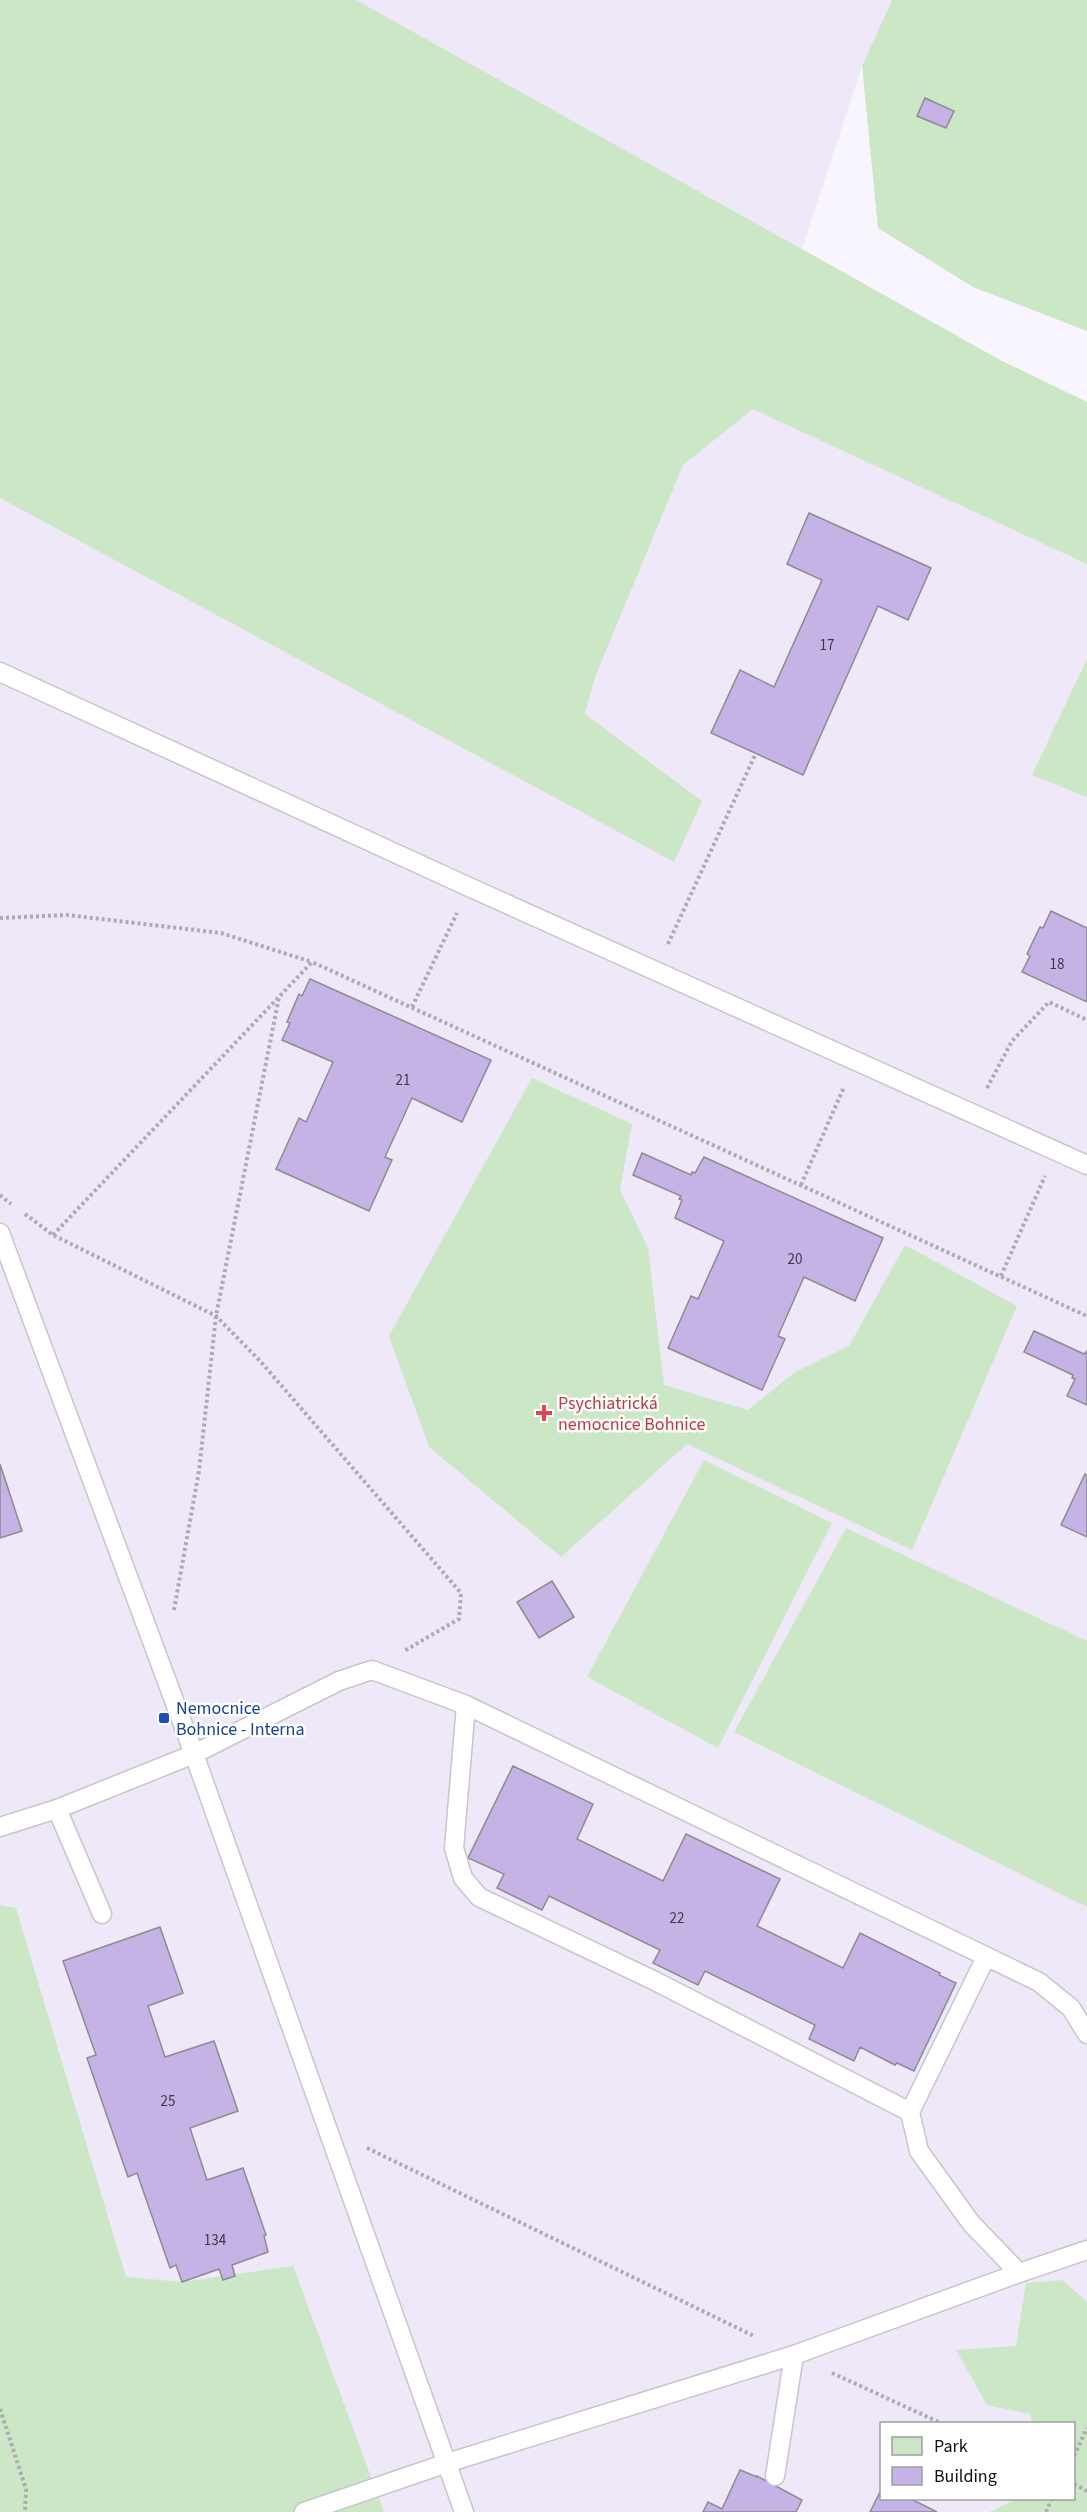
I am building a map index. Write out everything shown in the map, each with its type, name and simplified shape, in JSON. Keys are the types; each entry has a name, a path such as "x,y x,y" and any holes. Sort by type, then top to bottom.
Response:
{"lane":[{"path":"0,672 469,887 1087,1165"},
{"path":"0,1233 194,1755 464,2512"},
{"path":"0,1827 57,1809 194,1755 339,1681 372,1670 466,1705 1039,1982 1071,2008 1087,2034"},
{"path":"466,1705 454,1848 463,1878 479,1898 655,1980 910,2112"},
{"path":"57,1809 102,1914"},
{"path":"986,1957 910,2112 919,2151 971,2223 1019,2273"},
{"path":"304,2512 447,2463 794,2355 1087,2250"},
{"path":"775,2476 794,2355"}],"path":[{"path":"678,951 667,946 756,753"},
{"path":"412,1007 469,887"},
{"path":"0,918 67,915 221,933 312,962 1087,1316"},
{"path":"53,1235 312,962"},
{"path":"173,1612 199,1471 216,1316 279,996"},
{"path":"996,1095 986,1090 1012,1041 1049,1002 1087,1020"},
{"path":"801,1185 855,1061"},
{"path":"1002,1276 1056,1151"},
{"path":"0,1195 53,1235 216,1316 261,1362 461,1593 459,1619 372,1670"},
{"path":"326,2128 794,2355 939,2422"},
{"path":"0,2409 26,2489 25,2512"},
{"path":"1075,2454 1087,2428"}],"shaded area":[{"name":"Psychiatrická nemocnice Bohnice","path":"0,0 892,0 862,66 802,249 998,359 1087,402 1087,2512 0,2512"}],"green space":[{"path":"0,0 356,0 1002,361 1087,402 1087,564 753,409 683,465 595,677 585,714 702,801 674,862 0,498"},
{"path":"892,0 1087,0 1087,331 973,287 878,228 862,66"},
{"path":"1087,659 1087,797 1032,775"},
{"path":"532,1078 632,1124 620,1190 648,1248 664,1385 748,1410 795,1372 849,1346 905,1245 1017,1306 912,1550 687,1444 561,1557 429,1447 389,1336"},
{"path":"704,1460 832,1523 718,1748 587,1677"},
{"path":"846,1528 1087,1641 1087,1907 734,1732"},
{"path":"0,1905 16,1908 126,2277 182,2282 293,2266 384,2512 0,2512"},
{"path":"1062,2280 1087,2302 1087,2512 989,2512 1015,2500 1075,2500 1075,2422 1032,2422 1030,2414 987,2405 956,2350 1016,2346 1026,2283"}],"building":[{"path":"925,98 954,111 946,128 917,116"},
{"path":"809,513 931,568 908,620 878,606 803,775 711,733 740,670 774,687 822,580 787,564"},
{"path":"1051,911 1087,928 1087,1002 1022,972 1030,956 1027,954 1040,927 1043,928"},
{"path":"310,979 491,1060 462,1122 412,1098 385,1157 392,1160 369,1211 276,1169 299,1118 306,1122 333,1062 282,1040 299,994 302,996"},
{"path":"642,1153 691,1175 692,1172 695,1173 704,1157 883,1238 855,1301 804,1277 778,1336 785,1339 762,1390 668,1348 691,1296 698,1299 724,1241 675,1218 682,1200 679,1199 681,1196 633,1175"},
{"path":"1034,1331 1084,1354 1087,1351 1087,1405 1067,1396 1075,1379 1072,1378 1073,1375 1024,1352"},
{"path":"0,1464 22,1531 0,1538"},
{"path":"1085,1474 1087,1475 1087,1537 1061,1525"},
{"path":"552,1581 574,1617 539,1638 517,1602"},
{"path":"513,1766 593,1804 577,1839 663,1881 686,1834 780,1879 757,1926 843,1968 860,1933 956,1983 914,2071 897,2063 895,2065 860,2047 854,2061 809,2039 815,2025 705,1971 698,1985 653,1963 660,1950 549,1896 542,1910 497,1888 504,1874 468,1858"},
{"path":"160,1927 183,1993 148,2006 165,2057 214,2041 238,2111 190,2128 207,2180 243,2168 266,2235 264,2236 268,2252 232,2265 235,2276 223,2280 219,2269 182,2282 176,2265 170,2268 137,2173 128,2177 87,2058 96,2055 63,1961"},
{"path":"740,2470 757,2476 802,2500 796,2512 703,2512 708,2502 722,2509"},
{"path":"880,2492 880,2500 913,2500 937,2512 870,2512"}],"place":[{"name":"Psychiatrická nemocnice Bohnice","path":"544,1413"},
{"name":"Nemocnice Bohnice - Interna","path":"164,1718"}]}
